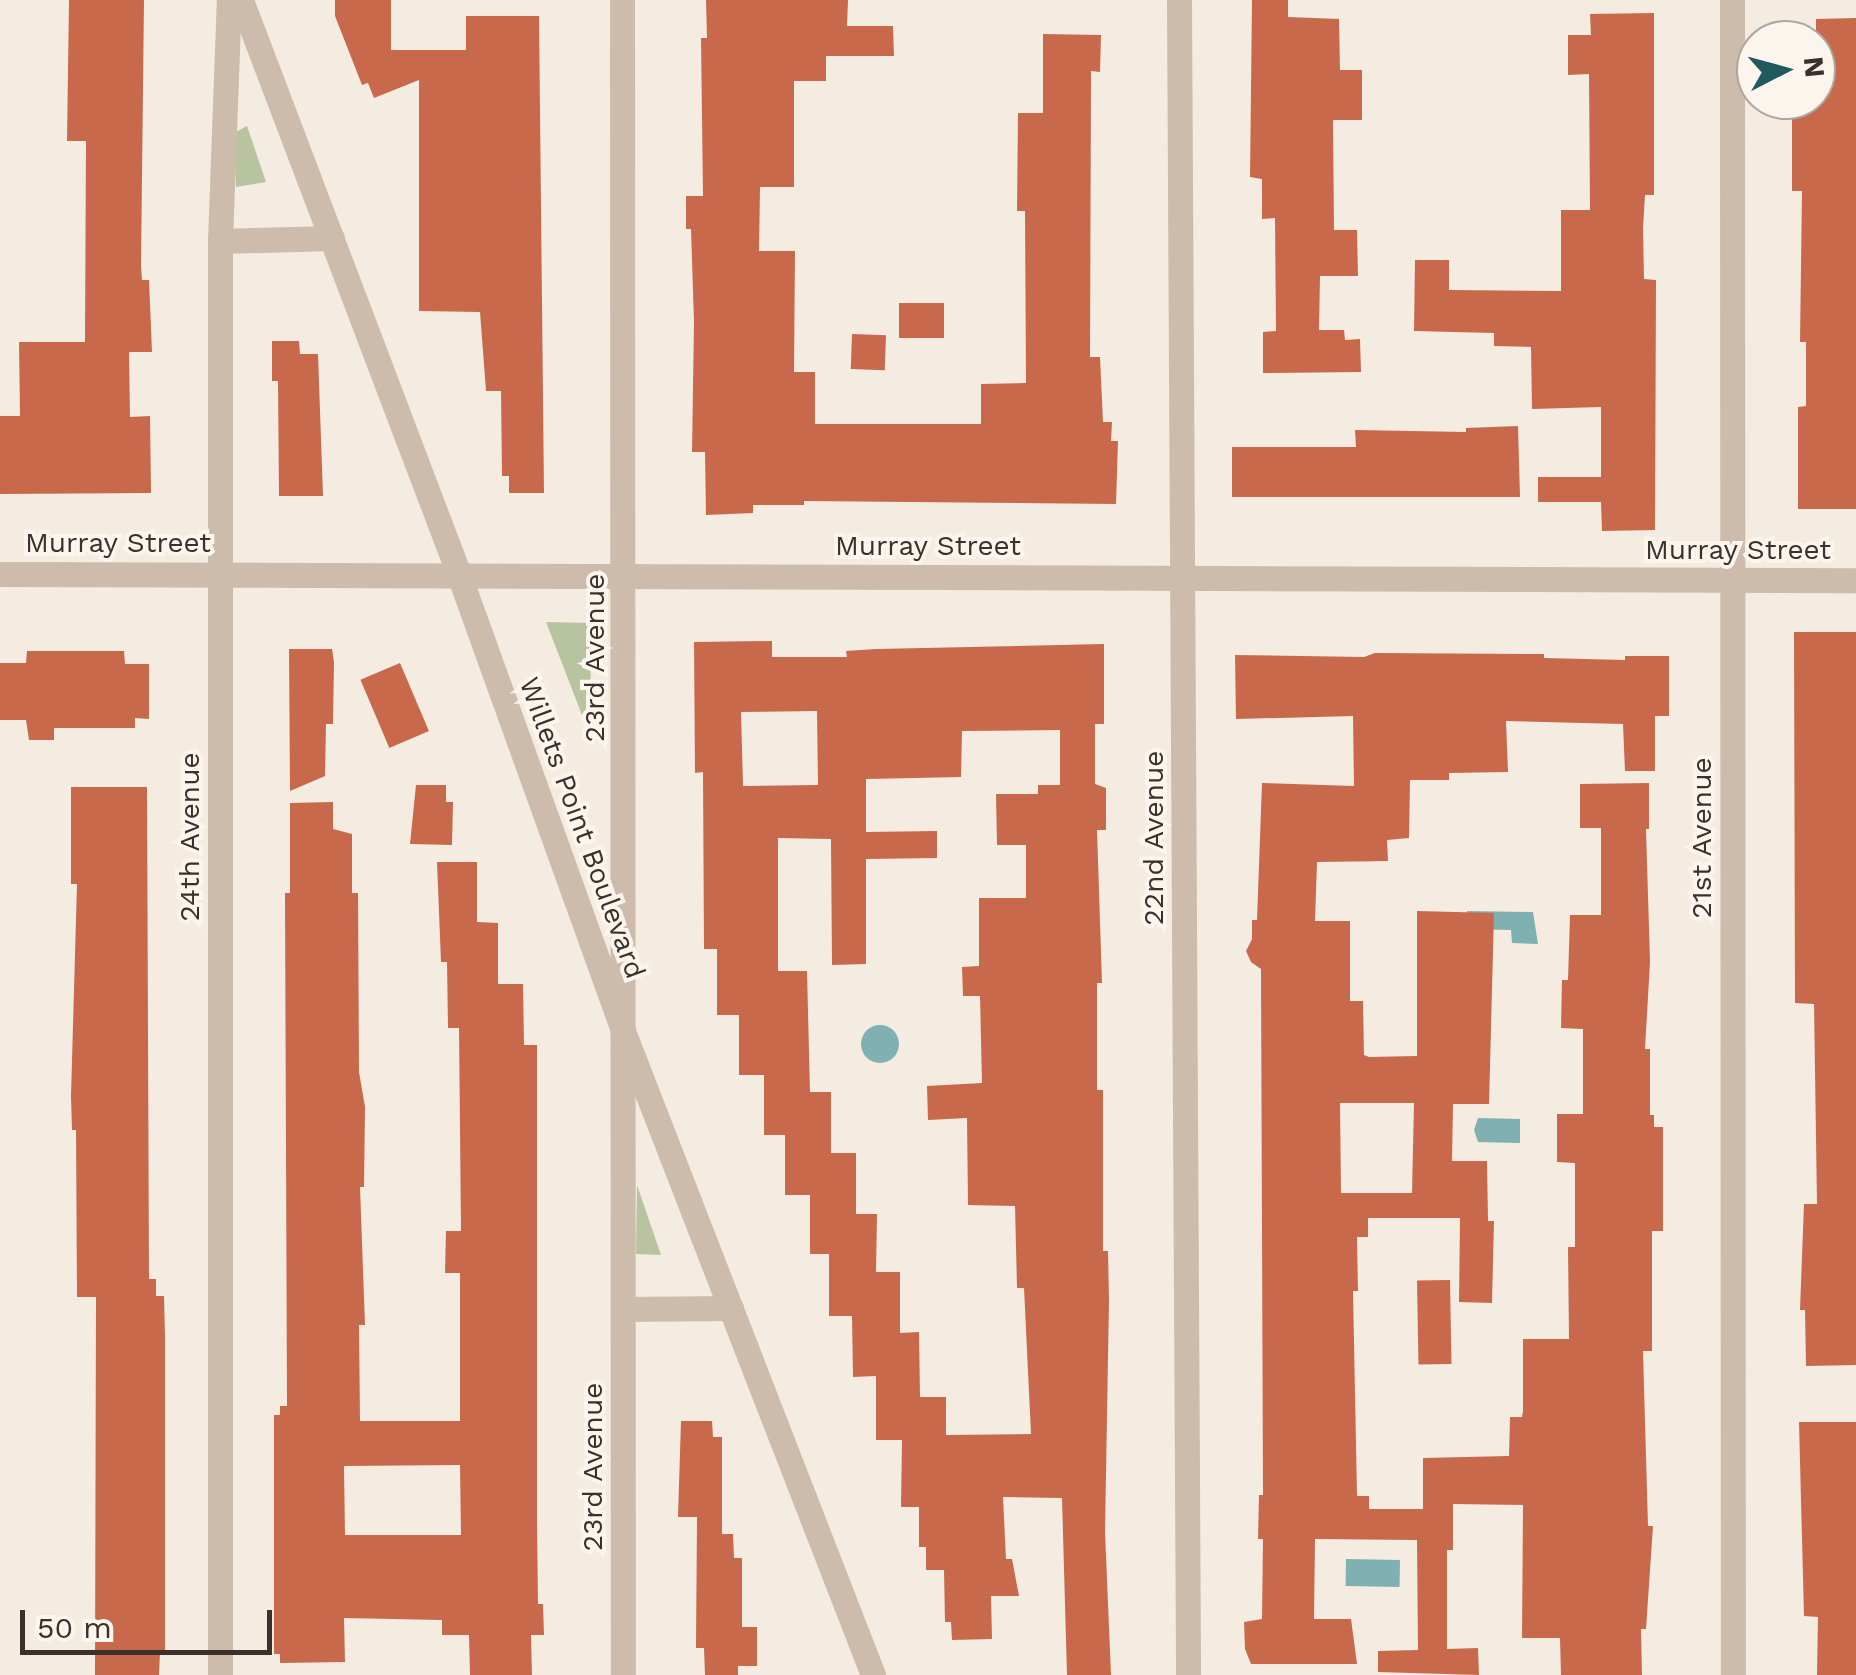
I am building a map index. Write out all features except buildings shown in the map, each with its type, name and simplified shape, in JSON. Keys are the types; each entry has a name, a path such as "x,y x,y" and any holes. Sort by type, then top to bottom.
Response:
{"street":[{"name":"24th Avenue","path":"220,1675 220,242 230,0"},
{"name":"Willets Point Boulevard","path":"241,0 458,572 624,1031 873,1675"},
{"name":"23rd Avenue","path":"622,0 623,1675"},
{"name":"22nd Avenue","path":"1179,0 1188,1675"},
{"name":"21st Avenue","path":"1732,0 1733,1675"},
{"path":"220,242 332,238"},
{"name":"Murray Street","path":"0,574 458,572 1856,580"},
{"path":"623,1309 730,1308"}],"green space":[{"path":"247,126 266,182 236,187 234,133"},
{"path":"546,622 592,623 589,733"},
{"path":"637,1185 661,1255 636,1254"}],"water":[{"path":"1467,911 1533,912 1538,944 1512,943 1511,930 1468,929"},
{"path":"880,1025 893,1031 899,1044 893,1057 880,1063 867,1057 861,1044 867,1031"},
{"path":"1478,1118 1520,1119 1520,1143 1478,1142 1474,1130"},
{"path":"1346,1559 1400,1560 1400,1587 1346,1586"}]}
